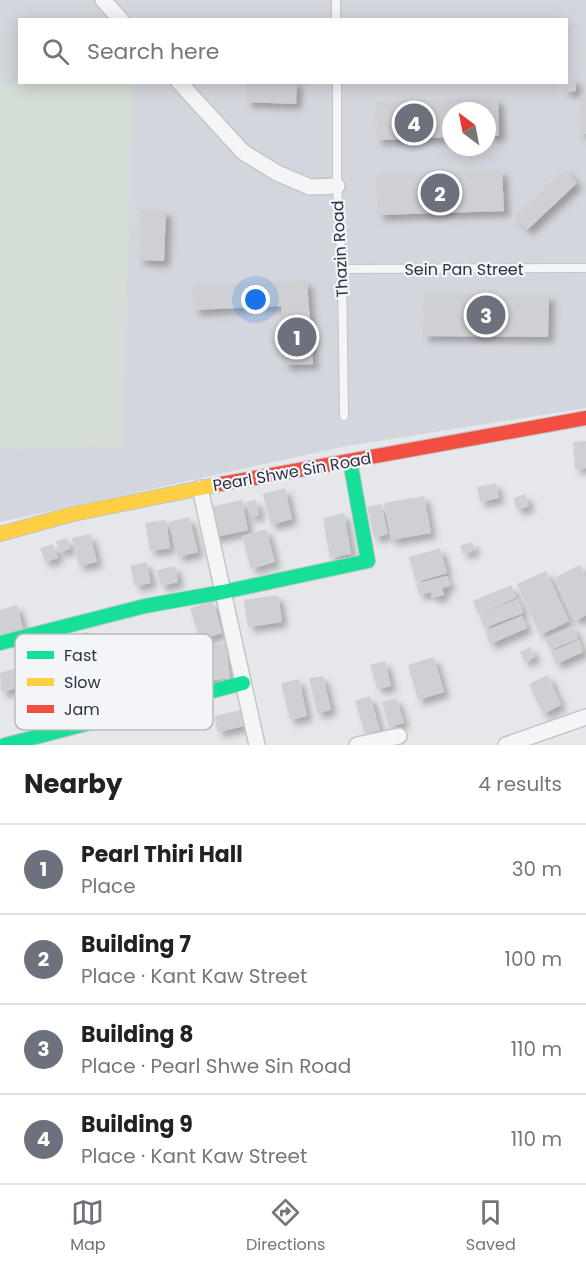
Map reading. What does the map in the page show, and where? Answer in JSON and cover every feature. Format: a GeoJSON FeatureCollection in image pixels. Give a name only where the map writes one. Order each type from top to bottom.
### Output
{"type":"FeatureCollection","features":[{"type":"Feature","properties":{"kind":"street"},"geometry":{"type":"LineString","coordinates":[[103,0],[119,18]]}},
{"type":"Feature","properties":{"kind":"street"},"geometry":{"type":"LineString","coordinates":[[181,84],[243,152],[277,173],[310,187],[337,186]]}},
{"type":"Feature","properties":{"kind":"street","name":"Pearl Shwe Sin Road"},"geometry":{"type":"LineString","coordinates":[[0,534],[73,514],[200,488],[586,418]]}},
{"type":"Feature","properties":{"kind":"street"},"geometry":{"type":"LineString","coordinates":[[35,634],[145,606],[368,561],[350,461]]}},
{"type":"Feature","properties":{"kind":"street"},"geometry":{"type":"LineString","coordinates":[[200,488],[257,745]]}},
{"type":"Feature","properties":{"kind":"street"},"geometry":{"type":"LineString","coordinates":[[0,643],[15,639]]}},
{"type":"Feature","properties":{"kind":"street"},"geometry":{"type":"LineString","coordinates":[[213,691],[243,683]]}},
{"type":"Feature","properties":{"kind":"street"},"geometry":{"type":"LineString","coordinates":[[506,745],[586,717]]}},
{"type":"Feature","properties":{"kind":"street"},"geometry":{"type":"LineString","coordinates":[[5,745],[63,730]]}},
{"type":"Feature","properties":{"kind":"street"},"geometry":{"type":"LineString","coordinates":[[357,745],[399,736]]}},
{"type":"Feature","properties":{"kind":"lane"},"geometry":{"type":"LineString","coordinates":[[336,0],[336,18]]}},
{"type":"Feature","properties":{"kind":"lane","name":"Thazin Road"},"geometry":{"type":"LineString","coordinates":[[337,84],[337,186],[342,269],[344,416]]}},
{"type":"Feature","properties":{"kind":"lane","name":"Sein Pan Street"},"geometry":{"type":"LineString","coordinates":[[342,269],[586,268]]}},
{"type":"Feature","properties":{"kind":"shaded area"},"geometry":{"type":"Polygon","coordinates":[[[0,0],[586,0],[586,408],[347,446],[0,522],[0,0]]]}},
{"type":"Feature","properties":{"kind":"shaded area"},"geometry":{"type":"Polygon","coordinates":[[[0,84],[133,84],[123,447],[0,449],[0,84]]]}},
{"type":"Feature","properties":{"kind":"building"},"geometry":{"type":"Polygon","coordinates":[[[568,79],[575,79],[576,91],[565,92],[564,84],[568,84],[568,79]]]}},
{"type":"Feature","properties":{"kind":"building"},"geometry":{"type":"Polygon","coordinates":[[[247,84],[297,84],[296,104],[246,102],[247,84]]]}},
{"type":"Feature","properties":{"kind":"building"},"geometry":{"type":"Polygon","coordinates":[[[581,94],[586,94],[586,134],[580,134],[581,94]]]}},
{"type":"Feature","properties":{"kind":"building"},"geometry":{"type":"Polygon","coordinates":[[[498,98],[499,136],[496,136],[496,102],[442,102],[442,137],[377,140],[376,102],[498,98]]]}},
{"type":"Feature","properties":{"kind":"building"},"geometry":{"type":"Polygon","coordinates":[[[565,169],[577,183],[527,230],[514,216],[565,169]]]}},
{"type":"Feature","properties":{"kind":"building"},"geometry":{"type":"Polygon","coordinates":[[[502,170],[504,211],[378,215],[377,174],[502,170]]]}},
{"type":"Feature","properties":{"kind":"building"},"geometry":{"type":"Polygon","coordinates":[[[141,210],[166,211],[164,261],[139,260],[141,210]]]}},
{"type":"Feature","properties":{"kind":"building"},"geometry":{"type":"Polygon","coordinates":[[[307,281],[313,364],[284,365],[281,306],[194,310],[193,285],[307,281]]]}},
{"type":"Feature","properties":{"kind":"building"},"geometry":{"type":"Polygon","coordinates":[[[424,294],[549,295],[548,337],[423,336],[424,294]]]}},
{"type":"Feature","properties":{"kind":"building"},"geometry":{"type":"Polygon","coordinates":[[[586,441],[586,468],[575,469],[573,442],[586,441]]]}},
{"type":"Feature","properties":{"kind":"building"},"geometry":{"type":"Polygon","coordinates":[[[496,483],[499,498],[480,502],[477,487],[496,483]]]}},
{"type":"Feature","properties":{"kind":"building"},"geometry":{"type":"Polygon","coordinates":[[[285,488],[292,519],[271,525],[263,494],[285,488]]]}},
{"type":"Feature","properties":{"kind":"building"},"geometry":{"type":"Polygon","coordinates":[[[525,494],[529,506],[517,510],[513,498],[525,494]]]}},
{"type":"Feature","properties":{"kind":"building"},"geometry":{"type":"Polygon","coordinates":[[[424,496],[431,533],[391,540],[384,503],[424,496]]]}},
{"type":"Feature","properties":{"kind":"building"},"geometry":{"type":"Polygon","coordinates":[[[242,500],[248,530],[211,538],[205,508],[242,500]]]}},
{"type":"Feature","properties":{"kind":"building"},"geometry":{"type":"Polygon","coordinates":[[[256,500],[259,515],[250,517],[247,502],[256,500]]]}},
{"type":"Feature","properties":{"kind":"building"},"geometry":{"type":"Polygon","coordinates":[[[381,504],[388,534],[374,538],[367,507],[381,504]]]}},
{"type":"Feature","properties":{"kind":"building"},"geometry":{"type":"Polygon","coordinates":[[[344,513],[351,554],[330,558],[323,518],[344,513]]]}},
{"type":"Feature","properties":{"kind":"building"},"geometry":{"type":"Polygon","coordinates":[[[189,517],[198,552],[178,557],[169,522],[189,517]]]}},
{"type":"Feature","properties":{"kind":"building"},"geometry":{"type":"Polygon","coordinates":[[[166,520],[170,548],[150,551],[145,523],[166,520]]]}},
{"type":"Feature","properties":{"kind":"building"},"geometry":{"type":"Polygon","coordinates":[[[266,529],[275,562],[251,569],[242,536],[266,529]]]}},
{"type":"Feature","properties":{"kind":"building"},"geometry":{"type":"Polygon","coordinates":[[[90,534],[97,562],[79,566],[72,538],[90,534]]]}},
{"type":"Feature","properties":{"kind":"building"},"geometry":{"type":"Polygon","coordinates":[[[67,538],[70,549],[59,552],[56,541],[67,538]]]}},
{"type":"Feature","properties":{"kind":"building"},"geometry":{"type":"Polygon","coordinates":[[[472,542],[475,550],[463,554],[460,546],[472,542]]]}},
{"type":"Feature","properties":{"kind":"building"},"geometry":{"type":"Polygon","coordinates":[[[53,544],[58,558],[45,562],[40,548],[53,544]]]}},
{"type":"Feature","properties":{"kind":"building"},"geometry":{"type":"Polygon","coordinates":[[[440,548],[447,573],[416,582],[409,557],[440,548]]]}},
{"type":"Feature","properties":{"kind":"building"},"geometry":{"type":"Polygon","coordinates":[[[146,562],[151,583],[135,586],[130,566],[146,562]]]}},
{"type":"Feature","properties":{"kind":"building"},"geometry":{"type":"Polygon","coordinates":[[[580,565],[586,578],[586,615],[575,621],[554,578],[580,565]]]}},
{"type":"Feature","properties":{"kind":"building"},"geometry":{"type":"Polygon","coordinates":[[[175,566],[178,582],[161,586],[157,570],[175,566]]]}},
{"type":"Feature","properties":{"kind":"building"},"geometry":{"type":"Polygon","coordinates":[[[546,571],[569,621],[540,635],[517,584],[546,571]]]}},
{"type":"Feature","properties":{"kind":"building"},"geometry":{"type":"Polygon","coordinates":[[[447,576],[450,586],[442,588],[444,595],[432,598],[431,592],[419,595],[416,584],[447,576]]]}},
{"type":"Feature","properties":{"kind":"building"},"geometry":{"type":"Polygon","coordinates":[[[511,585],[516,598],[478,614],[473,601],[511,585]]]}},
{"type":"Feature","properties":{"kind":"building"},"geometry":{"type":"Polygon","coordinates":[[[278,595],[282,622],[248,627],[244,600],[278,595]]]}},
{"type":"Feature","properties":{"kind":"building"},"geometry":{"type":"Polygon","coordinates":[[[518,599],[523,613],[484,628],[479,614],[518,599]]]}},
{"type":"Feature","properties":{"kind":"building"},"geometry":{"type":"Polygon","coordinates":[[[213,601],[222,633],[213,636],[213,634],[198,634],[190,608],[213,601]]]}},
{"type":"Feature","properties":{"kind":"building"},"geometry":{"type":"Polygon","coordinates":[[[17,605],[23,629],[0,635],[0,610],[17,605]]]}},
{"type":"Feature","properties":{"kind":"building"},"geometry":{"type":"Polygon","coordinates":[[[522,616],[527,628],[490,644],[485,631],[522,616]]]}},
{"type":"Feature","properties":{"kind":"building"},"geometry":{"type":"Polygon","coordinates":[[[573,626],[578,639],[550,650],[545,638],[573,626]]]}},
{"type":"Feature","properties":{"kind":"building"},"geometry":{"type":"Polygon","coordinates":[[[579,640],[583,652],[556,664],[551,652],[579,640]]]}},
{"type":"Feature","properties":{"kind":"building"},"geometry":{"type":"Polygon","coordinates":[[[226,643],[230,678],[213,680],[213,644],[226,643]]]}},
{"type":"Feature","properties":{"kind":"building"},"geometry":{"type":"Polygon","coordinates":[[[530,647],[535,657],[525,662],[520,652],[530,647]]]}},
{"type":"Feature","properties":{"kind":"building"},"geometry":{"type":"Polygon","coordinates":[[[434,657],[444,692],[418,700],[408,665],[434,657]]]}},
{"type":"Feature","properties":{"kind":"building"},"geometry":{"type":"Polygon","coordinates":[[[385,661],[391,686],[377,689],[370,665],[385,661]]]}},
{"type":"Feature","properties":{"kind":"building"},"geometry":{"type":"Polygon","coordinates":[[[15,668],[15,688],[1,693],[0,673],[15,668]]]}},
{"type":"Feature","properties":{"kind":"building"},"geometry":{"type":"Polygon","coordinates":[[[548,675],[561,705],[543,714],[529,684],[548,675]]]}},
{"type":"Feature","properties":{"kind":"building"},"geometry":{"type":"Polygon","coordinates":[[[323,676],[331,710],[317,713],[309,678],[323,676]]]}},
{"type":"Feature","properties":{"kind":"building"},"geometry":{"type":"Polygon","coordinates":[[[299,679],[307,716],[290,720],[281,683],[299,679]]]}},
{"type":"Feature","properties":{"kind":"building"},"geometry":{"type":"Polygon","coordinates":[[[370,696],[380,730],[365,734],[355,701],[370,696]]]}},
{"type":"Feature","properties":{"kind":"building"},"geometry":{"type":"Polygon","coordinates":[[[396,698],[404,723],[389,727],[382,702],[396,698]]]}},
{"type":"Feature","properties":{"kind":"building"},"geometry":{"type":"Polygon","coordinates":[[[241,710],[244,726],[218,732],[214,716],[241,710]]]}},
{"type":"Feature","properties":{"kind":"traffic: fast"},"geometry":{"type":"LineString","coordinates":[[35,634],[145,606],[368,561],[350,461]]}},
{"type":"Feature","properties":{"kind":"traffic: fast"},"geometry":{"type":"LineString","coordinates":[[0,643],[15,639]]}},
{"type":"Feature","properties":{"kind":"traffic: fast"},"geometry":{"type":"LineString","coordinates":[[213,691],[243,683]]}},
{"type":"Feature","properties":{"kind":"traffic: fast"},"geometry":{"type":"LineString","coordinates":[[5,745],[63,730]]}},
{"type":"Feature","properties":{"kind":"traffic: slow"},"geometry":{"type":"LineString","coordinates":[[0,534],[73,514],[221,484]]}},
{"type":"Feature","properties":{"kind":"traffic: jam"},"geometry":{"type":"LineString","coordinates":[[221,484],[586,418]]}},
{"type":"Feature","properties":{"kind":"place","name":"Building 9"},"geometry":{"type":"Point","coordinates":[414,123]}},
{"type":"Feature","properties":{"kind":"place","name":"Building 7"},"geometry":{"type":"Point","coordinates":[440,193]}},
{"type":"Feature","properties":{"kind":"place","name":"Building 8"},"geometry":{"type":"Point","coordinates":[486,315]}},
{"type":"Feature","properties":{"kind":"place","name":"Pearl Thiri Hall"},"geometry":{"type":"Point","coordinates":[297,337]}}]}
